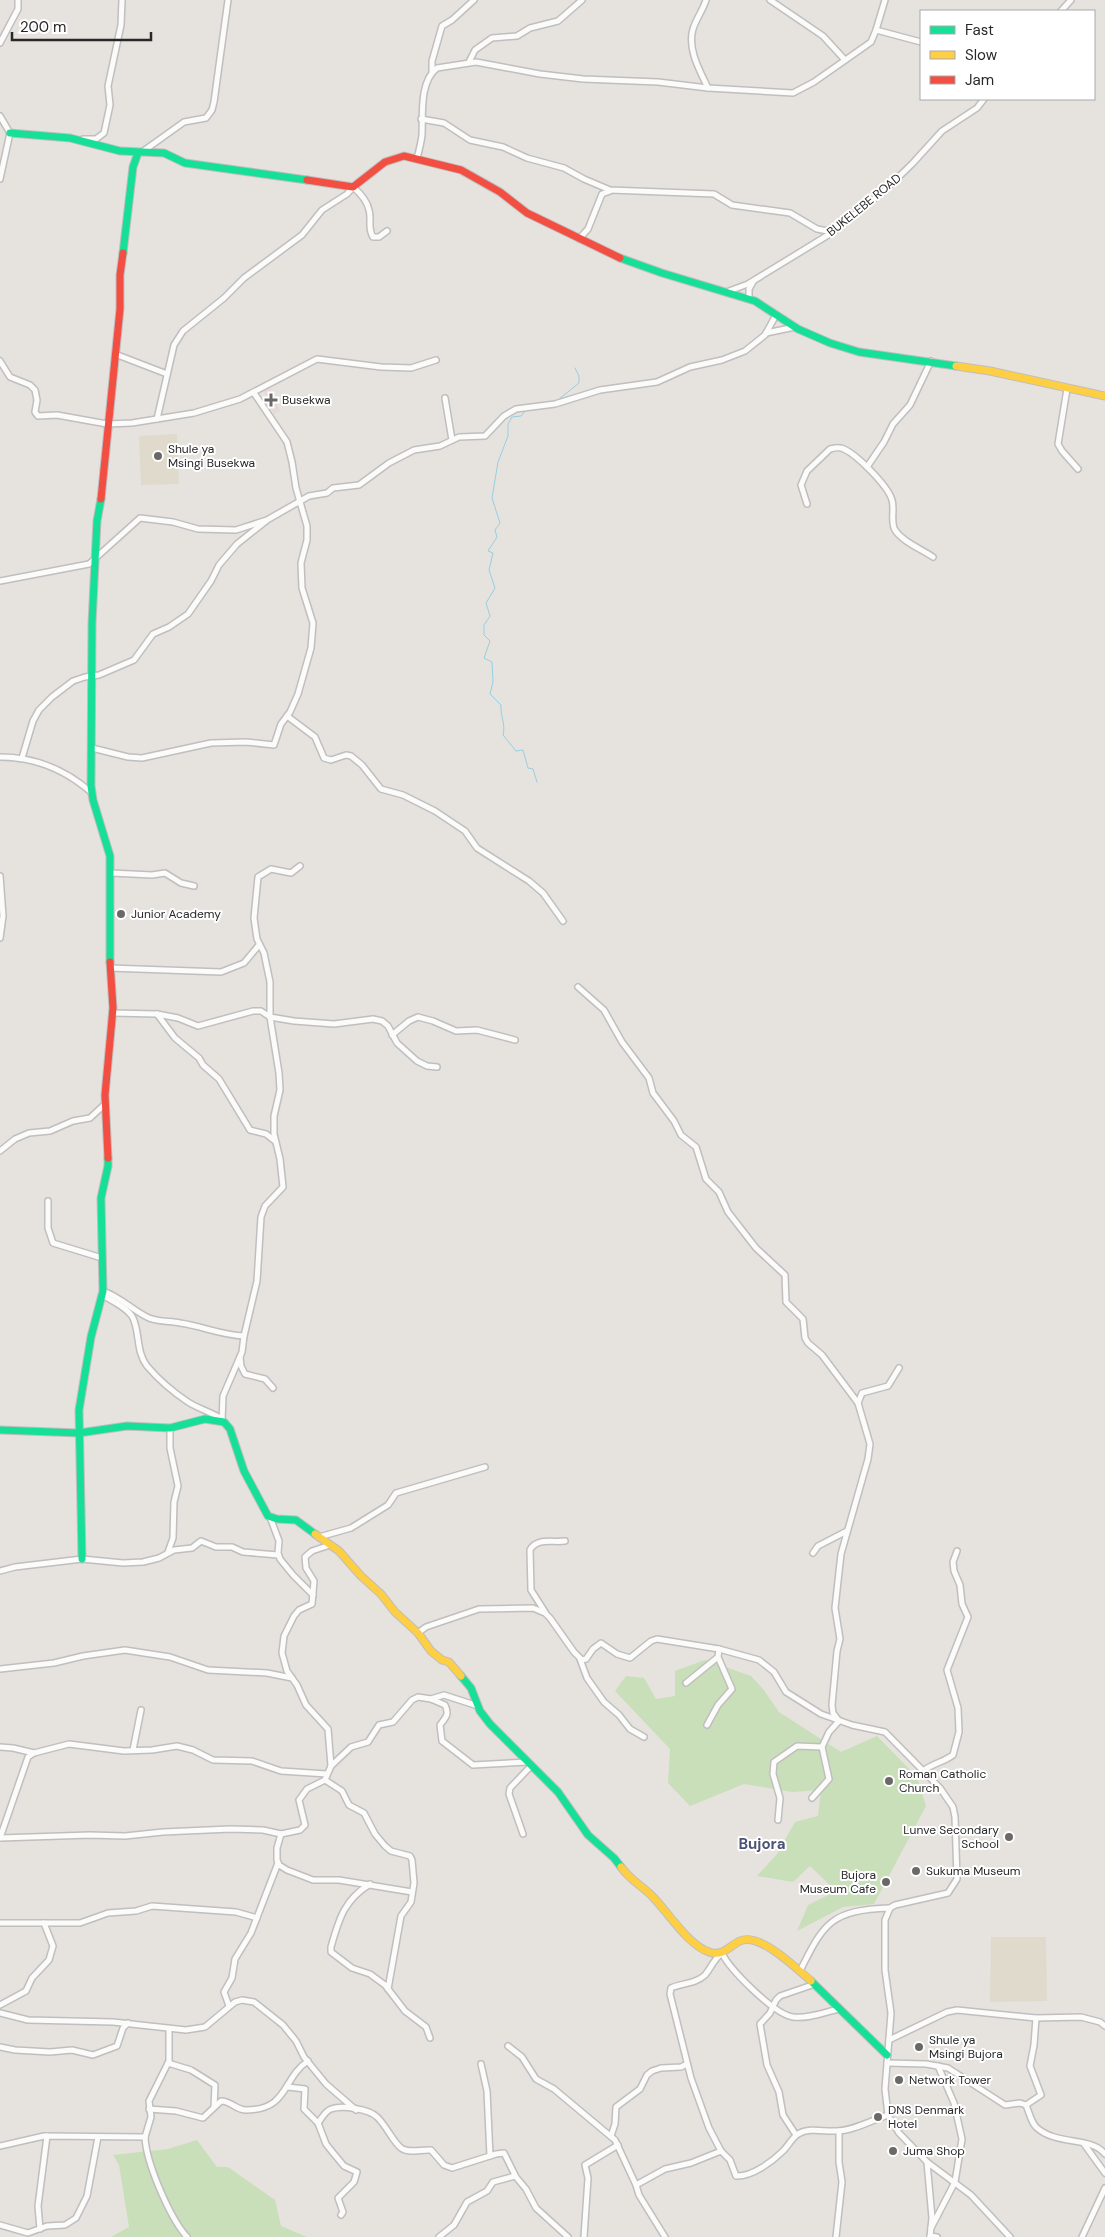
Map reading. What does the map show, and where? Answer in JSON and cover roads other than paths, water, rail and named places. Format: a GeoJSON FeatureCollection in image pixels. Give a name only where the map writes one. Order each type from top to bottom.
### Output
{"type":"FeatureCollection","features":[{"type":"Feature","properties":{"kind":"street"},"geometry":{"type":"LineString","coordinates":[[0,43],[18,9],[18,0]]}},
{"type":"Feature","properties":{"kind":"street"},"geometry":{"type":"LineString","coordinates":[[10,133],[78,140],[96,139],[104,132],[110,105],[108,86],[121,25],[121,0]]}},
{"type":"Feature","properties":{"kind":"street"},"geometry":{"type":"LineString","coordinates":[[82,1559],[79,1410],[91,1337],[103,1293],[102,1198],[108,1158],[105,1104],[112,1013],[109,910],[111,872],[109,849],[92,793],[91,676],[97,521],[116,354],[120,309],[120,275],[133,167],[140,152],[184,122],[206,118],[209,115],[214,102],[228,0]]}},
{"type":"Feature","properties":{"kind":"street"},"geometry":{"type":"LineString","coordinates":[[417,158],[422,136],[421,119],[428,80],[432,72],[432,62],[442,26],[452,20],[474,0]]}},
{"type":"Feature","properties":{"kind":"street"},"geometry":{"type":"LineString","coordinates":[[470,62],[475,50],[492,38],[517,36],[530,28],[558,21],[582,0]]}},
{"type":"Feature","properties":{"kind":"street"},"geometry":{"type":"LineString","coordinates":[[706,0],[692,36],[695,58],[708,88]]}},
{"type":"Feature","properties":{"kind":"street"},"geometry":{"type":"LineString","coordinates":[[770,0],[823,36],[845,60]]}},
{"type":"Feature","properties":{"kind":"street"},"geometry":{"type":"LineString","coordinates":[[432,72],[442,66],[470,62],[564,77],[658,82],[708,88],[794,93],[808,86],[864,49],[871,42],[885,0]]}},
{"type":"Feature","properties":{"kind":"street"},"geometry":{"type":"LineString","coordinates":[[1062,10],[1071,0]]}},
{"type":"Feature","properties":{"kind":"street"},"geometry":{"type":"LineString","coordinates":[[876,30],[920,42]]}},
{"type":"Feature","properties":{"kind":"street","name":"BUKELEBE ROAD"},"geometry":{"type":"LineString","coordinates":[[729,292],[755,280],[833,232],[885,190],[942,131],[977,108],[983,100]]}},
{"type":"Feature","properties":{"kind":"street"},"geometry":{"type":"LineString","coordinates":[[0,116],[10,133],[0,179]]}},
{"type":"Feature","properties":{"kind":"street"},"geometry":{"type":"LineString","coordinates":[[421,119],[444,123],[470,140],[502,147],[526,158],[564,168],[584,180],[610,190],[714,194],[732,205],[790,213],[817,229],[833,232]]}},
{"type":"Feature","properties":{"kind":"street"},"geometry":{"type":"LineString","coordinates":[[78,140],[104,148],[164,153],[185,163],[353,187],[360,193],[369,211],[369,228],[373,237],[379,237],[387,231]]}},
{"type":"Feature","properties":{"kind":"street"},"geometry":{"type":"LineString","coordinates":[[158,419],[174,345],[183,331],[224,298],[244,278],[302,235],[322,210],[347,194],[385,162],[404,156],[461,170],[500,192],[527,213],[615,256],[662,273],[748,298],[795,327],[830,343],[858,352],[990,371],[1105,396]]}},
{"type":"Feature","properties":{"kind":"street"},"geometry":{"type":"LineString","coordinates":[[579,238],[588,229],[602,194],[610,190]]}},
{"type":"Feature","properties":{"kind":"street"},"geometry":{"type":"LineString","coordinates":[[748,298],[749,289],[755,280]]}},
{"type":"Feature","properties":{"kind":"street"},"geometry":{"type":"LineString","coordinates":[[22,758],[33,721],[40,710],[64,687],[80,678],[99,676],[134,660],[153,634],[169,627],[188,614],[211,581],[219,565],[237,544],[267,520],[300,500],[309,496],[327,493],[333,488],[356,487],[406,453],[440,446],[465,436],[485,436],[509,412],[523,407],[555,404],[600,390],[657,382],[690,368],[722,360],[745,351],[766,333],[776,316]]}},
{"type":"Feature","properties":{"kind":"street"},"geometry":{"type":"LineString","coordinates":[[766,333],[795,327]]}},
{"type":"Feature","properties":{"kind":"street"},"geometry":{"type":"LineString","coordinates":[[116,354],[167,374]]}},
{"type":"Feature","properties":{"kind":"street"},"geometry":{"type":"LineString","coordinates":[[0,361],[10,377],[30,385],[35,390],[37,400],[34,412],[38,416],[57,415],[107,424],[158,419],[213,408],[254,393],[317,359],[381,367],[411,368],[436,360]]}},
{"type":"Feature","properties":{"kind":"street"},"geometry":{"type":"LineString","coordinates":[[867,467],[884,442],[893,424],[910,405],[931,361]]}},
{"type":"Feature","properties":{"kind":"street"},"geometry":{"type":"LineString","coordinates":[[1067,389],[1058,444],[1062,452],[1078,469]]}},
{"type":"Feature","properties":{"kind":"street"},"geometry":{"type":"LineString","coordinates":[[92,748],[142,758],[211,743],[246,742],[274,745],[281,724],[298,694],[309,658],[314,627],[302,588],[301,563],[308,533],[286,442],[254,393]]}},
{"type":"Feature","properties":{"kind":"street"},"geometry":{"type":"LineString","coordinates":[[445,398],[452,440]]}},
{"type":"Feature","properties":{"kind":"street"},"geometry":{"type":"LineString","coordinates":[[807,504],[802,490],[802,481],[807,471],[830,449],[844,449],[867,467],[885,486],[892,500],[895,530],[933,557]]}},
{"type":"Feature","properties":{"kind":"street"},"geometry":{"type":"LineString","coordinates":[[0,581],[82,567],[96,558],[140,518],[173,522],[198,529],[230,530],[267,520]]}},
{"type":"Feature","properties":{"kind":"street"},"geometry":{"type":"LineString","coordinates":[[287,716],[314,737],[324,758],[331,760],[346,755],[351,756],[362,765],[381,789],[404,795],[435,811],[465,831],[477,848],[518,872],[535,886],[563,921]]}},
{"type":"Feature","properties":{"kind":"street"},"geometry":{"type":"LineString","coordinates":[[0,757],[22,758],[57,769],[92,793]]}},
{"type":"Feature","properties":{"kind":"street"},"geometry":{"type":"LineString","coordinates":[[222,1420],[225,1387],[240,1357],[257,1281],[261,1217],[265,1206],[283,1187],[274,1116],[280,1081],[270,1017],[270,982],[264,953],[259,945],[254,918],[258,878],[261,874],[271,869],[292,873],[300,866]]}},
{"type":"Feature","properties":{"kind":"street"},"geometry":{"type":"LineString","coordinates":[[111,872],[152,875],[168,874],[181,884],[194,886]]}},
{"type":"Feature","properties":{"kind":"street"},"geometry":{"type":"LineString","coordinates":[[0,876],[3,916],[0,938]]}},
{"type":"Feature","properties":{"kind":"street"},"geometry":{"type":"LineString","coordinates":[[110,968],[221,972],[236,968],[244,963],[259,945]]}},
{"type":"Feature","properties":{"kind":"street"},"geometry":{"type":"LineString","coordinates":[[578,987],[604,1010],[622,1042],[649,1078],[653,1093],[674,1121],[681,1135],[696,1147],[706,1179],[719,1192],[728,1212],[756,1248],[785,1275],[786,1302],[803,1319],[805,1338],[822,1355],[858,1403],[870,1447],[841,1554],[835,1608],[840,1639],[837,1651],[832,1706],[833,1713],[839,1721]]}},
{"type":"Feature","properties":{"kind":"street"},"geometry":{"type":"LineString","coordinates":[[112,1013],[157,1014],[178,1018],[196,1026],[250,1011],[261,1012],[270,1017],[334,1024],[377,1020],[386,1024],[397,1043],[417,1061],[427,1066],[437,1067]]}},
{"type":"Feature","properties":{"kind":"street"},"geometry":{"type":"LineString","coordinates":[[157,1014],[175,1038],[199,1058],[203,1065],[219,1079],[250,1130],[266,1134],[276,1141]]}},
{"type":"Feature","properties":{"kind":"street"},"geometry":{"type":"LineString","coordinates":[[392,1035],[409,1021],[418,1018],[433,1021],[456,1031],[477,1030],[514,1040]]}},
{"type":"Feature","properties":{"kind":"street"},"geometry":{"type":"LineString","coordinates":[[0,1151],[15,1139],[24,1135],[36,1131],[50,1131],[74,1121],[90,1118],[105,1104]]}},
{"type":"Feature","properties":{"kind":"street"},"geometry":{"type":"LineString","coordinates":[[48,1201],[48,1228],[53,1243],[102,1258]]}},
{"type":"Feature","properties":{"kind":"street"},"geometry":{"type":"LineString","coordinates":[[103,1293],[117,1296],[139,1313],[152,1319],[178,1322],[214,1332],[244,1336]]}},
{"type":"Feature","properties":{"kind":"street"},"geometry":{"type":"LineString","coordinates":[[103,1293],[133,1318],[142,1356],[158,1378],[188,1401],[206,1409],[222,1420],[230,1429],[239,1461],[260,1503],[270,1517],[279,1541],[278,1555],[288,1569],[313,1595]]}},
{"type":"Feature","properties":{"kind":"street"},"geometry":{"type":"LineString","coordinates":[[240,1357],[241,1366],[245,1374],[265,1379],[273,1388]]}},
{"type":"Feature","properties":{"kind":"street"},"geometry":{"type":"LineString","coordinates":[[858,1403],[862,1393],[888,1386],[899,1368]]}},
{"type":"Feature","properties":{"kind":"street"},"geometry":{"type":"LineString","coordinates":[[0,1430],[79,1433],[127,1426],[170,1428],[199,1420],[222,1420]]}},
{"type":"Feature","properties":{"kind":"street"},"geometry":{"type":"LineString","coordinates":[[168,1552],[173,1538],[174,1502],[178,1486],[170,1448],[170,1428]]}},
{"type":"Feature","properties":{"kind":"street"},"geometry":{"type":"LineString","coordinates":[[319,1537],[352,1528],[388,1505],[396,1493],[486,1467]]}},
{"type":"Feature","properties":{"kind":"street"},"geometry":{"type":"LineString","coordinates":[[270,1517],[296,1520],[330,1545],[381,1594],[394,1612],[418,1634],[431,1651],[442,1660],[449,1662],[467,1683],[478,1706],[490,1724],[558,1792],[588,1835],[614,1858],[624,1873],[645,1888],[694,1943],[708,1952],[722,1953]]}},
{"type":"Feature","properties":{"kind":"street"},"geometry":{"type":"LineString","coordinates":[[813,1553],[818,1546],[847,1531]]}},
{"type":"Feature","properties":{"kind":"street"},"geometry":{"type":"LineString","coordinates":[[0,1571],[15,1566],[82,1559],[123,1563],[143,1562],[159,1558],[179,1548],[192,1548],[202,1540],[216,1547],[232,1547],[243,1552],[278,1555]]}},
{"type":"Feature","properties":{"kind":"street"},"geometry":{"type":"LineString","coordinates":[[565,1541],[534,1544],[530,1550],[531,1590],[545,1613],[580,1659],[587,1678],[604,1702],[619,1715],[630,1730],[644,1738]]}},
{"type":"Feature","properties":{"kind":"street"},"geometry":{"type":"LineString","coordinates":[[330,1545],[312,1551],[305,1557],[306,1568],[314,1581],[311,1606],[296,1613],[284,1636],[282,1653],[287,1671],[309,1710],[328,1729],[331,1766]]}},
{"type":"Feature","properties":{"kind":"street"},"geometry":{"type":"LineString","coordinates":[[923,1771],[932,1764],[953,1755],[959,1732],[958,1708],[947,1672],[968,1617],[962,1604],[960,1585],[954,1571],[953,1562],[958,1551]]}},
{"type":"Feature","properties":{"kind":"street"},"geometry":{"type":"LineString","coordinates":[[418,1634],[426,1628],[479,1608],[528,1608],[545,1613]]}},
{"type":"Feature","properties":{"kind":"street"},"geometry":{"type":"LineString","coordinates":[[580,1659],[586,1659],[601,1643],[617,1654],[630,1658],[656,1639],[719,1649],[760,1660],[774,1672],[790,1695],[821,1714],[839,1721],[885,1732],[940,1788],[954,1812],[956,1883],[948,1893],[900,1903],[890,1908],[855,1911],[832,1921],[817,1938],[800,1971]]}},
{"type":"Feature","properties":{"kind":"street"},"geometry":{"type":"LineString","coordinates":[[707,1725],[718,1705],[732,1689],[718,1657],[719,1649]]}},
{"type":"Feature","properties":{"kind":"street"},"geometry":{"type":"LineString","coordinates":[[0,1669],[54,1663],[83,1656],[124,1650],[170,1657],[208,1670],[238,1670],[292,1678]]}},
{"type":"Feature","properties":{"kind":"street"},"geometry":{"type":"LineString","coordinates":[[686,1683],[718,1657]]}},
{"type":"Feature","properties":{"kind":"street"},"geometry":{"type":"LineString","coordinates":[[431,1699],[442,1695],[478,1706]]}},
{"type":"Feature","properties":{"kind":"street"},"geometry":{"type":"LineString","coordinates":[[34,1752],[28,1757],[24,1765],[0,1838],[90,1834],[125,1836],[230,1829],[263,1830],[281,1834],[304,1828],[305,1821],[300,1810],[299,1799],[307,1789],[325,1780],[331,1766],[353,1745],[370,1740],[379,1725],[393,1722],[412,1700],[418,1697],[431,1699],[445,1705],[448,1711],[446,1718],[440,1725],[442,1741],[468,1762],[480,1766],[530,1764]]}},
{"type":"Feature","properties":{"kind":"street"},"geometry":{"type":"LineString","coordinates":[[133,1750],[141,1710]]}},
{"type":"Feature","properties":{"kind":"street"},"geometry":{"type":"LineString","coordinates":[[812,1798],[829,1779],[822,1747],[829,1732],[839,1721]]}},
{"type":"Feature","properties":{"kind":"street"},"geometry":{"type":"LineString","coordinates":[[0,1747],[34,1752],[69,1744],[133,1750],[177,1746],[194,1750],[213,1760],[244,1760],[281,1770],[327,1774]]}},
{"type":"Feature","properties":{"kind":"street"},"geometry":{"type":"LineString","coordinates":[[778,1820],[780,1798],[773,1774],[774,1762],[797,1746],[822,1747]]}},
{"type":"Feature","properties":{"kind":"street"},"geometry":{"type":"LineString","coordinates":[[523,1834],[509,1794],[510,1788],[530,1764]]}},
{"type":"Feature","properties":{"kind":"street"},"geometry":{"type":"LineString","coordinates":[[325,1780],[342,1791],[350,1805],[364,1813],[375,1834],[385,1846],[391,1851],[411,1858],[414,1880],[410,1905],[401,1916],[388,1989]]}},
{"type":"Feature","properties":{"kind":"street"},"geometry":{"type":"LineString","coordinates":[[229,2006],[225,1989],[232,1978],[238,1954],[250,1937],[278,1862],[277,1848],[281,1834]]}},
{"type":"Feature","properties":{"kind":"street"},"geometry":{"type":"LineString","coordinates":[[278,1862],[287,1870],[313,1880],[339,1880],[412,1892]]}},
{"type":"Feature","properties":{"kind":"street"},"geometry":{"type":"LineString","coordinates":[[370,1884],[348,1902],[331,1950],[336,1958],[352,1968],[370,1974],[388,1989],[404,2011],[426,2027],[430,2038]]}},
{"type":"Feature","properties":{"kind":"street"},"geometry":{"type":"LineString","coordinates":[[0,1923],[80,1923],[108,1913],[136,1911],[152,1906],[236,1912],[257,1918]]}},
{"type":"Feature","properties":{"kind":"street"},"geometry":{"type":"LineString","coordinates":[[890,1908],[885,1920],[885,1970],[891,2013],[885,2089],[888,2115],[899,2133],[927,2162],[971,2195],[1010,2237]]}},
{"type":"Feature","properties":{"kind":"street"},"geometry":{"type":"LineString","coordinates":[[0,2005],[26,1991],[32,1978],[49,1960],[53,1946],[44,1923]]}},
{"type":"Feature","properties":{"kind":"street"},"geometry":{"type":"LineString","coordinates":[[888,2115],[839,2131],[810,2130],[796,2135],[773,2160],[744,2176],[735,2174],[730,2160],[721,2150],[706,2119],[686,2064],[670,1991],[675,1986],[702,1977],[722,1953],[734,1943],[742,1940],[752,1940],[768,1946],[815,1984],[887,2059],[953,2070],[1002,2104],[1026,2105],[1042,2094],[1030,2066],[1036,2018]]}},
{"type":"Feature","properties":{"kind":"street"},"geometry":{"type":"LineString","coordinates":[[722,1953],[726,1963],[740,1979],[788,2016],[794,2017],[839,2009]]}},
{"type":"Feature","properties":{"kind":"street"},"geometry":{"type":"LineString","coordinates":[[796,2135],[783,2115],[779,2092],[767,2065],[760,2022],[769,2015],[777,1999],[784,1994],[815,1984]]}},
{"type":"Feature","properties":{"kind":"street"},"geometry":{"type":"LineString","coordinates":[[0,2014],[28,2020],[128,2023],[170,2030],[186,2030],[203,2027],[229,2006],[242,2000],[254,2002],[264,2008],[289,2030],[308,2061],[326,2084],[356,2110]]}},
{"type":"Feature","properties":{"kind":"street"},"geometry":{"type":"LineString","coordinates":[[889,2040],[951,2011],[1036,2018],[1081,2017],[1105,2024]]}},
{"type":"Feature","properties":{"kind":"street"},"geometry":{"type":"LineString","coordinates":[[0,2047],[12,2050],[50,2052],[69,2050],[97,2055],[117,2046],[123,2028],[128,2023]]}},
{"type":"Feature","properties":{"kind":"street"},"geometry":{"type":"LineString","coordinates":[[170,2030],[168,2063],[148,2101],[151,2116],[145,2138],[149,2163],[172,2216],[187,2237]]}},
{"type":"Feature","properties":{"kind":"street"},"geometry":{"type":"LineString","coordinates":[[508,2046],[522,2057],[536,2079],[554,2089],[611,2136],[618,2145],[639,2196],[665,2237]]}},
{"type":"Feature","properties":{"kind":"street"},"geometry":{"type":"LineString","coordinates":[[149,2109],[176,2110],[203,2118],[218,2102],[224,2101],[239,2109],[261,2109],[281,2097],[300,2066],[308,2061]]}},
{"type":"Feature","properties":{"kind":"street"},"geometry":{"type":"LineString","coordinates":[[168,2063],[191,2070],[215,2085],[214,2107]]}},
{"type":"Feature","properties":{"kind":"street"},"geometry":{"type":"LineString","coordinates":[[481,2064],[487,2091],[490,2156]]}},
{"type":"Feature","properties":{"kind":"street"},"geometry":{"type":"LineString","coordinates":[[611,2136],[615,2124],[616,2107],[640,2089],[649,2073],[659,2068],[681,2067],[686,2064]]}},
{"type":"Feature","properties":{"kind":"street"},"geometry":{"type":"LineString","coordinates":[[931,2228],[955,2182],[962,2134],[954,2103],[938,2066]]}},
{"type":"Feature","properties":{"kind":"street"},"geometry":{"type":"LineString","coordinates":[[288,2086],[304,2089],[304,2110],[318,2123],[328,2148],[343,2164],[355,2170],[358,2174],[347,2191],[338,2198],[343,2212],[341,2215]]}},
{"type":"Feature","properties":{"kind":"street"},"geometry":{"type":"LineString","coordinates":[[1026,2105],[1038,2128],[1054,2138],[1098,2147],[1105,2154]]}},
{"type":"Feature","properties":{"kind":"street"},"geometry":{"type":"LineString","coordinates":[[318,2123],[331,2109],[356,2110],[375,2115],[388,2128],[400,2148],[408,2151],[434,2151],[448,2168],[458,2167],[501,2152],[505,2154],[515,2176],[526,2189],[536,2208],[568,2237]]}},
{"type":"Feature","properties":{"kind":"street"},"geometry":{"type":"LineString","coordinates":[[836,2237],[842,2182],[838,2162],[839,2131]]}},
{"type":"Feature","properties":{"kind":"street"},"geometry":{"type":"LineString","coordinates":[[0,2146],[47,2136],[145,2138]]}},
{"type":"Feature","properties":{"kind":"street"},"geometry":{"type":"LineString","coordinates":[[40,2229],[38,2206],[47,2136]]}},
{"type":"Feature","properties":{"kind":"street"},"geometry":{"type":"LineString","coordinates":[[0,2225],[27,2233],[47,2226],[65,2225],[72,2221],[80,2213],[87,2196],[98,2138]]}},
{"type":"Feature","properties":{"kind":"street"},"geometry":{"type":"LineString","coordinates":[[1084,2144],[1105,2172]]}},
{"type":"Feature","properties":{"kind":"street"},"geometry":{"type":"LineString","coordinates":[[584,2237],[588,2178],[586,2164],[618,2145]]}},
{"type":"Feature","properties":{"kind":"street"},"geometry":{"type":"LineString","coordinates":[[636,2185],[665,2169],[691,2163],[721,2150]]}},
{"type":"Feature","properties":{"kind":"street"},"geometry":{"type":"LineString","coordinates":[[927,2162],[932,2218],[930,2237],[937,2237]]}},
{"type":"Feature","properties":{"kind":"street"},"geometry":{"type":"LineString","coordinates":[[439,2237],[454,2225],[467,2202],[487,2191],[493,2182],[515,2176]]}},
{"type":"Feature","properties":{"kind":"street"},"geometry":{"type":"LineString","coordinates":[[1082,2237],[1105,2188]]}},
{"type":"Feature","properties":{"kind":"waterway"},"geometry":{"type":"LineString","coordinates":[[558,400],[579,383],[579,376],[575,368]]}},
{"type":"Feature","properties":{"kind":"waterway"},"geometry":{"type":"LineString","coordinates":[[526,410],[521,416],[512,417],[508,424],[508,436],[498,462],[492,498],[500,523],[495,530],[497,537],[488,551],[493,553],[489,570],[495,588],[486,603],[490,616],[484,625],[484,635],[490,641],[484,658],[492,662],[493,682],[490,694],[501,705],[504,727],[503,735],[516,751],[523,750],[528,768],[533,769],[537,782]]}},
{"type":"Feature","properties":{"kind":"place","name":"Busekwa"},"geometry":{"type":"Point","coordinates":[271,400]}},
{"type":"Feature","properties":{"kind":"place","name":"Shule ya Msingi Busekwa"},"geometry":{"type":"Point","coordinates":[158,456]}},
{"type":"Feature","properties":{"kind":"place","name":"Junior Academy"},"geometry":{"type":"Point","coordinates":[121,914]}},
{"type":"Feature","properties":{"kind":"place","name":"Roman Catholic Church"},"geometry":{"type":"Point","coordinates":[889,1781]}},
{"type":"Feature","properties":{"kind":"place","name":"Lunve Secondary School"},"geometry":{"type":"Point","coordinates":[1009,1837]}},
{"type":"Feature","properties":{"kind":"place","name":"Sukuma Museum"},"geometry":{"type":"Point","coordinates":[916,1871]}},
{"type":"Feature","properties":{"kind":"place","name":"Bujora Museum Cafe"},"geometry":{"type":"Point","coordinates":[886,1882]}},
{"type":"Feature","properties":{"kind":"place","name":"Shule ya Msingi Bujora"},"geometry":{"type":"Point","coordinates":[919,2047]}},
{"type":"Feature","properties":{"kind":"place","name":"Network Tower"},"geometry":{"type":"Point","coordinates":[899,2080]}},
{"type":"Feature","properties":{"kind":"place","name":"DNS Denmark Hotel"},"geometry":{"type":"Point","coordinates":[878,2117]}},
{"type":"Feature","properties":{"kind":"place","name":"Juma Shop"},"geometry":{"type":"Point","coordinates":[893,2151]}},
{"type":"Feature","properties":{"kind":"district","name":"Bujora"},"geometry":{"type":"Point","coordinates":[762,1844]}}]}
